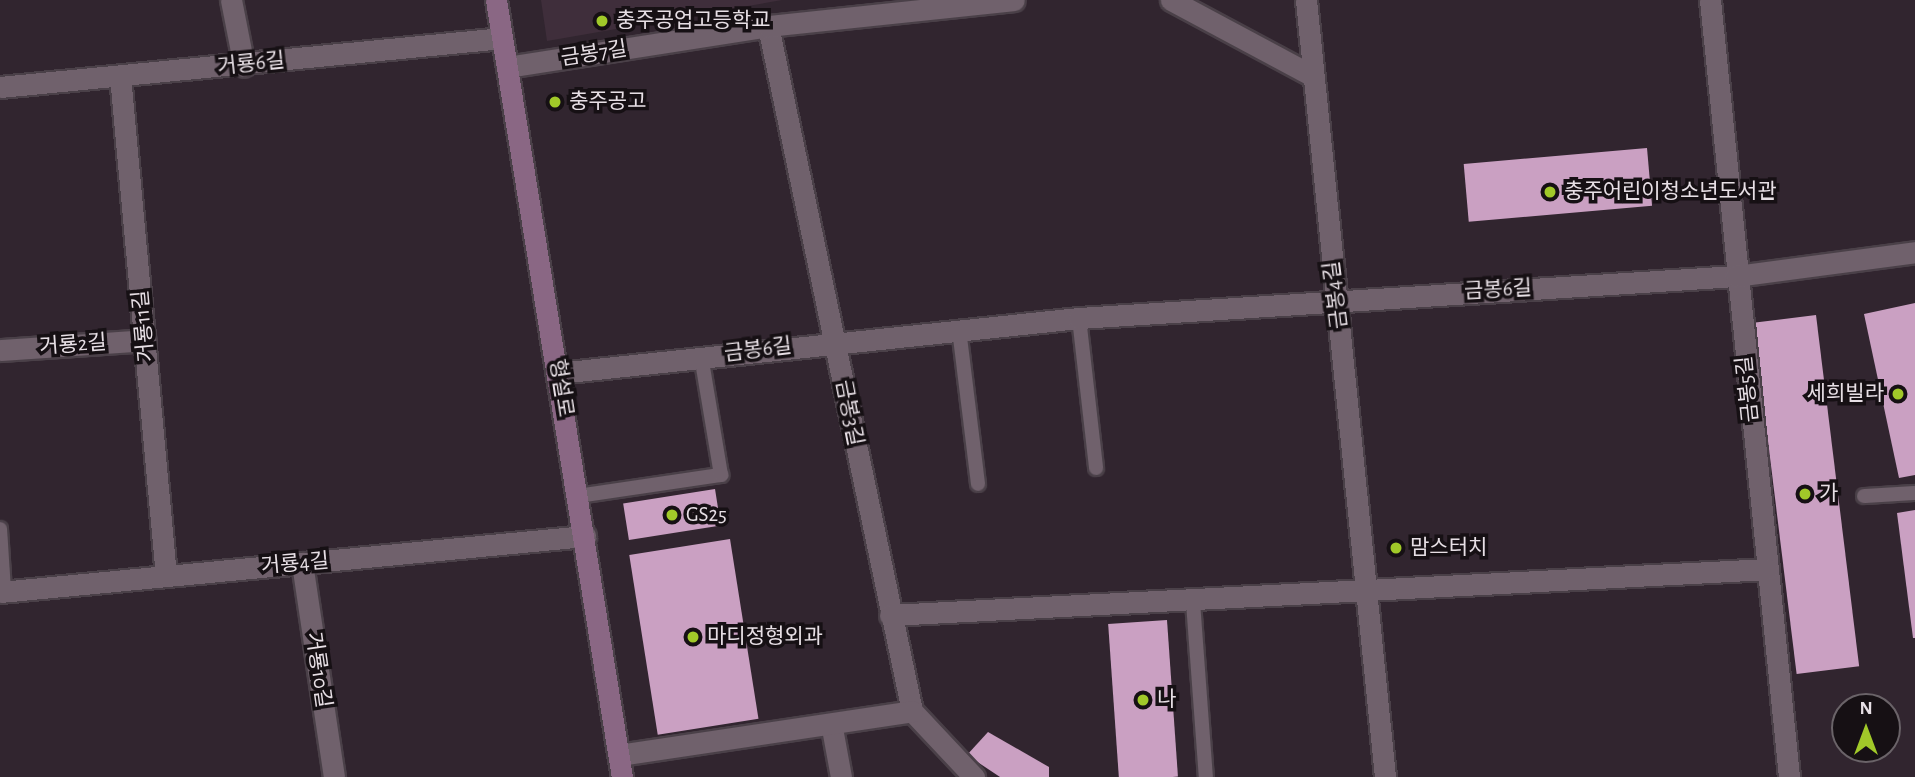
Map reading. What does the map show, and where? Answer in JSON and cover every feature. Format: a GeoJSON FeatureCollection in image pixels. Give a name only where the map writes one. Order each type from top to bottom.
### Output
{"type":"FeatureCollection","features":[{"type":"Feature","properties":{"kind":"street"},"geometry":{"type":"LineString","coordinates":[[231,0],[244,66]]}},
{"type":"Feature","properties":{"kind":"street","name":"형설로"},"geometry":{"type":"LineString","coordinates":[[496,0],[586,536],[622,777]]}},
{"type":"Feature","properties":{"kind":"street","name":"금봉7길"},"geometry":{"type":"LineString","coordinates":[[507,66],[768,26],[1014,0]]}},
{"type":"Feature","properties":{"kind":"street"},"geometry":{"type":"LineString","coordinates":[[1171,0],[1311,75]]}},
{"type":"Feature","properties":{"kind":"street","name":"금봉4길"},"geometry":{"type":"LineString","coordinates":[[1306,0],[1311,75],[1370,589],[1385,777]]}},
{"type":"Feature","properties":{"kind":"street","name":"금봉5길"},"geometry":{"type":"LineString","coordinates":[[1710,0],[1789,777]]}},
{"type":"Feature","properties":{"kind":"street","name":"금봉3길"},"geometry":{"type":"LineString","coordinates":[[768,26],[912,712]]}},
{"type":"Feature","properties":{"kind":"street","name":"거룡6길"},"geometry":{"type":"LineString","coordinates":[[0,87],[244,66],[502,38]]}},
{"type":"Feature","properties":{"kind":"street","name":"거룡11길"},"geometry":{"type":"LineString","coordinates":[[120,76],[166,576]]}},
{"type":"Feature","properties":{"kind":"street","name":"금봉6길"},"geometry":{"type":"LineString","coordinates":[[558,373],[835,341],[1079,318],[1736,276],[1915,252]]}},
{"type":"Feature","properties":{"kind":"street","name":"거룡2길"},"geometry":{"type":"LineString","coordinates":[[0,350],[145,340]]}},
{"type":"Feature","properties":{"kind":"street","name":"거룡4길"},"geometry":{"type":"LineString","coordinates":[[2,591],[586,536]]}},
{"type":"Feature","properties":{"kind":"street","name":"거룡10길"},"geometry":{"type":"LineString","coordinates":[[302,563],[334,777]]}},
{"type":"Feature","properties":{"kind":"street"},"geometry":{"type":"LineString","coordinates":[[890,615],[1768,569]]}},
{"type":"Feature","properties":{"kind":"street"},"geometry":{"type":"LineString","coordinates":[[619,755],[832,728],[912,712],[974,777]]}},
{"type":"Feature","properties":{"kind":"street"},"geometry":{"type":"LineString","coordinates":[[832,728],[841,777]]}},
{"type":"Feature","properties":{"kind":"lane"},"geometry":{"type":"LineString","coordinates":[[1079,318],[1096,468]]}},
{"type":"Feature","properties":{"kind":"lane"},"geometry":{"type":"LineString","coordinates":[[959,329],[978,484]]}},
{"type":"Feature","properties":{"kind":"lane"},"geometry":{"type":"LineString","coordinates":[[578,496],[722,475],[701,356]]}},
{"type":"Feature","properties":{"kind":"lane"},"geometry":{"type":"LineString","coordinates":[[1864,496],[1915,493]]}},
{"type":"Feature","properties":{"kind":"lane","name":"거룡4길"},"geometry":{"type":"LineString","coordinates":[[0,529],[2,591]]}},
{"type":"Feature","properties":{"kind":"lane"},"geometry":{"type":"LineString","coordinates":[[1193,601],[1206,777]]}},
{"type":"Feature","properties":{"kind":"shaded area","name":"충주공업고등학교"},"geometry":{"type":"Polygon","coordinates":[[[541,0],[782,0],[547,41],[541,0]]]}},
{"type":"Feature","properties":{"kind":"building"},"geometry":{"type":"Polygon","coordinates":[[[1647,148],[1652,206],[1469,222],[1464,164],[1647,148]]]}},
{"type":"Feature","properties":{"kind":"building","name":"세희빌라"},"geometry":{"type":"Polygon","coordinates":[[[1915,303],[1915,475],[1899,478],[1864,314],[1915,303]]]}},
{"type":"Feature","properties":{"kind":"building","name":"가"},"geometry":{"type":"Polygon","coordinates":[[[1816,315],[1859,666],[1797,674],[1753,323],[1816,315]]]}},
{"type":"Feature","properties":{"kind":"building","name":"GS25"},"geometry":{"type":"Polygon","coordinates":[[[715,489],[721,526],[629,540],[623,504],[715,489]]]}},
{"type":"Feature","properties":{"kind":"building"},"geometry":{"type":"Polygon","coordinates":[[[1915,510],[1915,638],[1913,638],[1897,513],[1915,510]]]}},
{"type":"Feature","properties":{"kind":"building","name":"마디정형외과"},"geometry":{"type":"Polygon","coordinates":[[[730,539],[758,719],[658,735],[629,555],[730,539]]]}},
{"type":"Feature","properties":{"kind":"building","name":"나"},"geometry":{"type":"Polygon","coordinates":[[[1167,620],[1178,777],[1119,777],[1108,624],[1167,620]]]}},
{"type":"Feature","properties":{"kind":"building"},"geometry":{"type":"Polygon","coordinates":[[[988,732],[1049,767],[1049,777],[1000,777],[967,755],[988,732]]]}},
{"type":"Feature","properties":{"kind":"place","name":"충주공업고등학교"},"geometry":{"type":"Point","coordinates":[602,21]}},
{"type":"Feature","properties":{"kind":"place","name":"충주공고"},"geometry":{"type":"Point","coordinates":[555,102]}},
{"type":"Feature","properties":{"kind":"place","name":"충주어린이청소년도서관"},"geometry":{"type":"Point","coordinates":[1550,192]}},
{"type":"Feature","properties":{"kind":"place","name":"세희빌라"},"geometry":{"type":"Point","coordinates":[1898,394]}},
{"type":"Feature","properties":{"kind":"place","name":"가"},"geometry":{"type":"Point","coordinates":[1805,494]}},
{"type":"Feature","properties":{"kind":"place","name":"GS25"},"geometry":{"type":"Point","coordinates":[672,515]}},
{"type":"Feature","properties":{"kind":"place","name":"맘스터치"},"geometry":{"type":"Point","coordinates":[1396,548]}},
{"type":"Feature","properties":{"kind":"place","name":"마디정형외과"},"geometry":{"type":"Point","coordinates":[693,637]}},
{"type":"Feature","properties":{"kind":"place","name":"나"},"geometry":{"type":"Point","coordinates":[1143,700]}}]}
